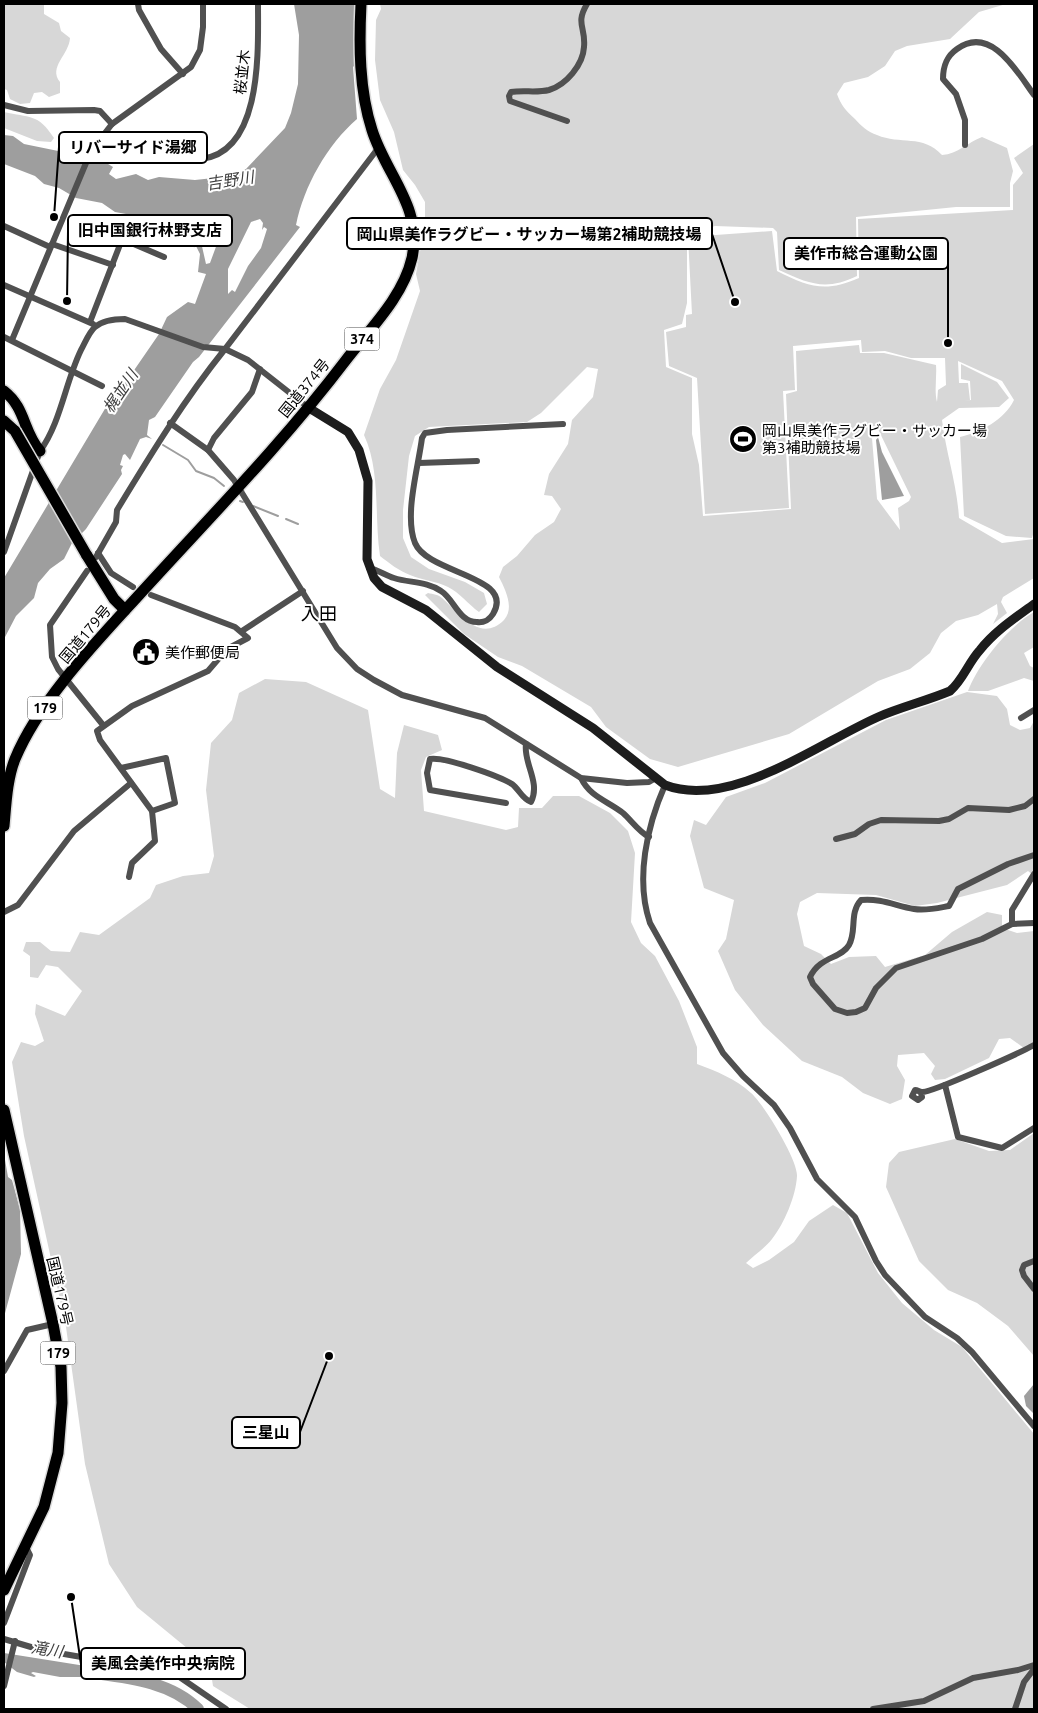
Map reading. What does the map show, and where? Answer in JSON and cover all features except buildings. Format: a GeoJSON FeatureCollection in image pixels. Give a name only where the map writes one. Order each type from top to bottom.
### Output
{"type":"FeatureCollection","features":[{"type":"Feature","properties":{"kind":"highway","name":"国道374号"},"geometry":{"type":"LineString","coordinates":[[125,610],[309,408],[394,297],[410,265],[414,243],[411,212],[379,148],[368,118],[362,79],[362,4]]}},
{"type":"Feature","properties":{"kind":"highway"},"geometry":{"type":"LineString","coordinates":[[4,391],[21,409],[34,445],[40,452]]}},
{"type":"Feature","properties":{"kind":"highway","name":"国道179号"},"geometry":{"type":"LineString","coordinates":[[4,421],[15,432],[94,555],[114,600],[125,610],[67,679],[30,729],[14,761],[4,826]]}},
{"type":"Feature","properties":{"kind":"highway","name":"国道179号"},"geometry":{"type":"LineString","coordinates":[[4,1110],[53,1324],[61,1376],[62,1404],[58,1453],[44,1506],[4,1590]]}},
{"type":"Feature","properties":{"kind":"street"},"geometry":{"type":"LineString","coordinates":[[138,4],[139,10],[162,49],[183,74]]}},
{"type":"Feature","properties":{"kind":"street"},"geometry":{"type":"LineString","coordinates":[[12,340],[92,149],[112,124],[191,68],[200,50],[203,4]]}},
{"type":"Feature","properties":{"kind":"street","name":"桜並木"},"geometry":{"type":"LineString","coordinates":[[92,149],[200,160],[222,153],[240,130],[251,107],[256,85],[258,4]]}},
{"type":"Feature","properties":{"kind":"street"},"geometry":{"type":"LineString","coordinates":[[568,121],[510,101],[509,96],[511,92],[560,86],[570,76],[579,62],[584,48],[579,23],[580,15],[587,4]]}},
{"type":"Feature","properties":{"kind":"street"},"geometry":{"type":"LineString","coordinates":[[965,145],[965,120],[956,94],[943,79],[945,62],[949,54],[962,45],[976,42],[994,48],[1003,54],[1034,96]]}},
{"type":"Feature","properties":{"kind":"street"},"geometry":{"type":"LineString","coordinates":[[4,105],[28,111],[100,111],[112,124]]}},
{"type":"Feature","properties":{"kind":"street"},"geometry":{"type":"LineString","coordinates":[[133,587],[111,573],[94,555],[116,522],[117,510],[170,423],[194,388],[379,148]]}},
{"type":"Feature","properties":{"kind":"street"},"geometry":{"type":"LineString","coordinates":[[90,322],[128,224],[166,234]]}},
{"type":"Feature","properties":{"kind":"street"},"geometry":{"type":"LineString","coordinates":[[4,226],[51,246],[113,265]]}},
{"type":"Feature","properties":{"kind":"street"},"geometry":{"type":"LineString","coordinates":[[122,239],[164,257]]}},
{"type":"Feature","properties":{"kind":"street"},"geometry":{"type":"LineString","coordinates":[[4,285],[90,322],[95,327]]}},
{"type":"Feature","properties":{"kind":"street"},"geometry":{"type":"LineString","coordinates":[[4,552],[40,452],[49,439],[72,370],[95,327],[114,319],[125,319],[216,350],[225,349],[248,360],[309,408],[348,432],[360,450],[368,481],[366,527],[369,568],[382,587],[426,610],[497,667],[593,728],[665,785],[676,789],[721,789],[754,779],[877,718],[950,691],[958,684],[978,651],[990,638],[1034,604]]}},
{"type":"Feature","properties":{"kind":"street"},"geometry":{"type":"LineString","coordinates":[[4,337],[102,386]]}},
{"type":"Feature","properties":{"kind":"street"},"geometry":{"type":"LineString","coordinates":[[208,450],[218,432],[252,392],[260,369]]}},
{"type":"Feature","properties":{"kind":"street"},"geometry":{"type":"LineString","coordinates":[[170,423],[208,450],[220,462],[337,648],[356,669],[402,695],[484,718],[581,778],[627,783],[649,782],[656,778]]}},
{"type":"Feature","properties":{"kind":"street"},"geometry":{"type":"LineString","coordinates":[[369,568],[394,578],[432,585],[443,592],[462,616],[471,621],[485,621],[492,616],[496,607],[496,597],[492,588],[482,581],[431,561],[416,545],[410,524],[422,438],[425,433],[447,430],[563,424]]}},
{"type":"Feature","properties":{"kind":"street"},"geometry":{"type":"LineString","coordinates":[[419,462],[477,461]]}},
{"type":"Feature","properties":{"kind":"street"},"geometry":{"type":"LineString","coordinates":[[87,571],[50,625],[52,657],[103,725]]}},
{"type":"Feature","properties":{"kind":"street"},"geometry":{"type":"LineString","coordinates":[[242,631],[302,592]]}},
{"type":"Feature","properties":{"kind":"street"},"geometry":{"type":"LineString","coordinates":[[129,876],[132,863],[155,841],[152,811],[97,736],[97,731],[132,706],[208,671],[227,650],[248,638],[242,631],[151,595]]}},
{"type":"Feature","properties":{"kind":"street"},"geometry":{"type":"LineString","coordinates":[[1021,718],[1034,710]]}},
{"type":"Feature","properties":{"kind":"street"},"geometry":{"type":"LineString","coordinates":[[506,803],[430,790],[427,773],[430,760],[442,760],[487,773],[514,785],[531,802],[533,780],[525,752],[526,744]]}},
{"type":"Feature","properties":{"kind":"street"},"geometry":{"type":"LineString","coordinates":[[121,768],[166,758],[175,803],[152,811]]}},
{"type":"Feature","properties":{"kind":"street"},"geometry":{"type":"LineString","coordinates":[[581,778],[584,784],[601,800],[620,811],[648,837]]}},
{"type":"Feature","properties":{"kind":"street"},"geometry":{"type":"LineString","coordinates":[[4,912],[18,905],[74,831],[131,783]]}},
{"type":"Feature","properties":{"kind":"street"},"geometry":{"type":"LineString","coordinates":[[665,785],[648,837],[643,876],[643,898],[650,923],[724,1053],[743,1076],[774,1105],[790,1128],[817,1179],[855,1217],[876,1261],[885,1275],[925,1317],[957,1338],[972,1352],[1034,1426]]}},
{"type":"Feature","properties":{"kind":"street"},"geometry":{"type":"LineString","coordinates":[[836,839],[855,834],[870,824],[881,820],[939,821],[949,819],[968,808],[1009,810],[1025,806],[1034,800]]}},
{"type":"Feature","properties":{"kind":"street"},"geometry":{"type":"LineString","coordinates":[[1034,855],[1000,868],[958,889],[949,906],[932,910],[914,909],[872,899],[861,900],[856,905],[852,938],[848,947],[820,963],[814,968],[810,977],[813,984],[835,1009],[847,1013],[856,1012],[865,1008],[876,988],[896,968],[982,939],[1012,924],[1034,922]]}},
{"type":"Feature","properties":{"kind":"street"},"geometry":{"type":"LineString","coordinates":[[1012,924],[1012,910],[1034,874]]}},
{"type":"Feature","properties":{"kind":"street"},"geometry":{"type":"LineString","coordinates":[[921,1093],[1019,1054],[1034,1045]]}},
{"type":"Feature","properties":{"kind":"street"},"geometry":{"type":"LineString","coordinates":[[945,1085],[958,1136],[1002,1148],[1034,1128]]}},
{"type":"Feature","properties":{"kind":"street"},"geometry":{"type":"LineString","coordinates":[[1034,1261],[1024,1265],[1022,1270],[1024,1276],[1034,1289]]}},
{"type":"Feature","properties":{"kind":"street"},"geometry":{"type":"LineString","coordinates":[[4,1371],[28,1330],[53,1324]]}},
{"type":"Feature","properties":{"kind":"street"},"geometry":{"type":"LineString","coordinates":[[4,1623],[30,1555],[26,1547]]}},
{"type":"Feature","properties":{"kind":"street"},"geometry":{"type":"LineString","coordinates":[[4,1639],[14,1644],[41,1650],[168,1672],[186,1681],[226,1709]]}},
{"type":"Feature","properties":{"kind":"street"},"geometry":{"type":"LineString","coordinates":[[4,1686],[14,1644]]}},
{"type":"Feature","properties":{"kind":"street"},"geometry":{"type":"LineString","coordinates":[[873,1709],[924,1701],[973,1678],[1018,1670],[1034,1665]]}},
{"type":"Feature","properties":{"kind":"street"},"geometry":{"type":"LineString","coordinates":[[1015,1709],[1024,1682],[1034,1669]]}},
{"type":"Feature","properties":{"kind":"shaded area"},"geometry":{"type":"Polygon","coordinates":[[[4,4],[44,4],[44,14],[59,23],[61,31],[70,38],[56,71],[60,82],[60,93],[49,97],[42,92],[34,93],[30,103],[20,104],[10,99],[7,90],[4,89],[4,4]]]}},
{"type":"Feature","properties":{"kind":"shaded area"},"geometry":{"type":"Polygon","coordinates":[[[380,4],[1006,4],[979,12],[950,39],[907,46],[895,51],[885,66],[868,77],[844,83],[837,94],[844,108],[862,126],[886,138],[927,144],[942,155],[958,150],[982,137],[1007,148],[1013,171],[1010,183],[1010,207],[956,207],[856,217],[857,276],[846,281],[827,284],[809,282],[779,270],[777,232],[773,228],[715,226],[687,235],[687,303],[682,324],[664,330],[666,367],[692,378],[692,434],[699,465],[703,516],[791,509],[786,394],[797,391],[796,351],[859,345],[860,353],[884,353],[936,365],[937,402],[938,390],[946,385],[945,358],[911,358],[885,351],[862,352],[861,340],[793,346],[795,390],[783,391],[789,508],[705,514],[697,378],[669,366],[666,332],[686,327],[686,315],[692,314],[688,237],[772,231],[777,271],[799,281],[817,286],[827,287],[847,283],[859,278],[858,219],[1013,210],[1013,185],[1023,173],[1014,158],[1034,144],[1034,531],[1032,538],[1006,536],[964,516],[960,437],[976,432],[991,424],[1010,407],[1014,400],[1002,381],[958,361],[959,383],[968,383],[970,400],[963,401],[971,400],[970,381],[961,379],[961,364],[997,382],[1009,398],[999,407],[959,408],[942,420],[959,518],[1002,543],[1034,539],[1034,578],[1003,597],[1001,602],[1007,613],[993,624],[998,614],[997,604],[978,615],[956,621],[941,633],[930,653],[910,669],[878,681],[789,734],[678,767],[650,759],[606,727],[591,707],[522,666],[498,657],[464,634],[425,595],[428,593],[441,597],[462,617],[478,627],[486,629],[495,627],[504,620],[509,610],[509,604],[499,577],[503,567],[517,556],[535,535],[554,522],[561,509],[552,496],[544,495],[549,474],[568,444],[572,420],[593,397],[598,369],[587,367],[541,413],[527,422],[429,427],[415,436],[409,456],[403,510],[403,538],[411,557],[429,569],[465,582],[484,593],[487,604],[479,612],[448,587],[406,573],[394,567],[380,556],[375,479],[373,464],[364,435],[380,389],[396,360],[420,291],[416,274],[425,224],[425,202],[403,170],[394,132],[380,100],[375,60],[376,20],[381,9],[380,4]],[[871,426],[877,499],[900,530],[898,508],[909,501],[911,497],[877,427],[871,426]]]}},
{"type":"Feature","properties":{"kind":"shaded area"},"geometry":{"type":"Polygon","coordinates":[[[4,112],[38,120],[54,138],[51,142],[37,141],[4,128],[4,112]]]}},
{"type":"Feature","properties":{"kind":"shaded area"},"geometry":{"type":"Polygon","coordinates":[[[1034,612],[1034,647],[1024,653],[1030,666],[1034,668],[1034,681],[1024,678],[988,691],[968,691],[979,669],[995,647],[1015,626],[1034,612]]]}},
{"type":"Feature","properties":{"kind":"shaded area"},"geometry":{"type":"Polygon","coordinates":[[[265,679],[306,682],[368,710],[380,789],[395,798],[397,753],[404,725],[438,735],[442,750],[426,757],[421,770],[424,811],[506,830],[518,827],[519,808],[542,808],[553,796],[579,796],[610,813],[628,831],[635,853],[631,922],[641,943],[655,956],[679,1001],[697,1047],[697,1064],[732,1080],[751,1093],[779,1132],[796,1168],[797,1176],[794,1192],[781,1226],[769,1242],[746,1263],[753,1268],[769,1260],[794,1242],[809,1221],[833,1205],[847,1213],[878,1273],[902,1303],[934,1330],[962,1347],[1034,1434],[1034,1709],[250,1709],[213,1686],[210,1667],[137,1607],[109,1564],[85,1464],[66,1327],[24,1136],[12,1062],[21,1042],[35,1046],[44,1041],[35,1014],[36,1004],[65,1016],[82,991],[58,967],[46,965],[38,978],[30,977],[30,956],[23,951],[26,942],[40,942],[51,951],[70,952],[80,932],[99,935],[150,898],[156,885],[183,876],[209,873],[214,856],[206,790],[211,743],[232,720],[239,693],[265,679]]]}},
{"type":"Feature","properties":{"kind":"shaded area"},"geometry":{"type":"Polygon","coordinates":[[[967,692],[997,696],[1007,709],[1010,725],[1020,730],[1030,728],[1034,721],[1034,876],[1028,871],[1007,885],[937,903],[915,906],[876,895],[817,893],[800,902],[797,914],[804,946],[821,954],[831,964],[849,957],[876,956],[885,967],[925,955],[952,932],[987,912],[1002,915],[1002,928],[1017,933],[1034,931],[1034,1042],[1024,1048],[1010,1038],[999,1039],[989,1058],[945,1079],[935,1080],[931,1074],[935,1066],[924,1053],[898,1055],[897,1066],[905,1080],[902,1099],[890,1104],[863,1093],[842,1077],[802,1061],[763,1025],[735,990],[718,951],[726,939],[734,900],[704,888],[690,836],[694,820],[706,825],[726,797],[765,783],[886,720],[967,692]]]}},
{"type":"Feature","properties":{"kind":"shaded area"},"geometry":{"type":"Polygon","coordinates":[[[1034,1133],[1034,1356],[1008,1326],[977,1303],[948,1290],[919,1261],[886,1187],[889,1163],[899,1152],[955,1139],[989,1151],[1010,1150],[1034,1133]]]}},
{"type":"Feature","properties":{"kind":"water"},"geometry":{"type":"Polygon","coordinates":[[[294,4],[354,4],[353,67],[357,119],[336,141],[318,167],[300,210],[296,225],[300,227],[199,357],[193,362],[155,417],[149,420],[147,435],[152,439],[146,437],[140,439],[130,460],[125,454],[123,455],[120,465],[123,466],[122,474],[86,529],[72,543],[64,559],[50,569],[38,583],[34,598],[16,616],[4,639],[4,578],[112,397],[128,379],[159,334],[167,317],[188,302],[195,304],[206,274],[198,272],[200,254],[195,244],[194,248],[193,238],[188,234],[161,223],[115,212],[102,203],[76,198],[59,188],[44,184],[35,176],[4,164],[4,135],[13,136],[24,144],[68,153],[72,150],[100,159],[113,167],[109,174],[116,179],[136,174],[148,180],[159,177],[195,180],[232,176],[246,169],[285,128],[291,113],[298,84],[299,35],[294,4]],[[260,219],[251,222],[228,269],[228,294],[232,290],[235,292],[248,266],[261,248],[267,229],[264,227],[262,230],[263,223],[260,219]],[[228,225],[208,237],[203,227],[198,227],[197,238],[201,242],[206,264],[210,263],[217,244],[229,227],[228,225]]]}},
{"type":"Feature","properties":{"kind":"water"},"geometry":{"type":"Polygon","coordinates":[[[878,437],[882,452],[904,496],[882,500],[876,440],[878,437]]]}},
{"type":"Feature","properties":{"kind":"water"},"geometry":{"type":"Polygon","coordinates":[[[4,1154],[8,1177],[12,1180],[20,1209],[21,1254],[4,1317],[4,1154]]]}},
{"type":"Feature","properties":{"kind":"water"},"geometry":{"type":"Polygon","coordinates":[[[1034,1384],[1034,1414],[1026,1406],[1024,1396],[1034,1384]]]}},
{"type":"Feature","properties":{"kind":"water"},"geometry":{"type":"Polygon","coordinates":[[[4,1653],[98,1668],[95,1677],[60,1677],[33,1672],[31,1673],[36,1676],[34,1677],[17,1672],[4,1662],[4,1653]]]}},
{"type":"Feature","properties":{"kind":"waterway"},"geometry":{"type":"LineString","coordinates":[[163,445],[188,460],[196,471],[214,478],[224,486]]}},
{"type":"Feature","properties":{"kind":"waterway"},"geometry":{"type":"LineString","coordinates":[[253,506],[278,516]]}},
{"type":"Feature","properties":{"kind":"waterway"},"geometry":{"type":"LineString","coordinates":[[286,519],[298,524]]}},
{"type":"Feature","properties":{"kind":"waterway","name":"滝川"},"geometry":{"type":"LineString","coordinates":[[81,1671],[158,1685],[173,1691],[198,1709]]}},
{"type":"Feature","properties":{"kind":"place","name":"リバーサイド湯郷"},"geometry":{"type":"Point","coordinates":[54,217]}},
{"type":"Feature","properties":{"kind":"place","name":"旧中国銀行林野支店"},"geometry":{"type":"Point","coordinates":[67,301]}},
{"type":"Feature","properties":{"kind":"place","name":"岡山県美作ラグビー・サッカー場第2補助競技場"},"geometry":{"type":"Point","coordinates":[735,302]}},
{"type":"Feature","properties":{"kind":"place","name":"美作市総合運動公園"},"geometry":{"type":"Point","coordinates":[948,343]}},
{"type":"Feature","properties":{"kind":"place","name":"岡山県美作ラグビー・サッカー場 第3補助競技場"},"geometry":{"type":"Point","coordinates":[743,439]}},
{"type":"Feature","properties":{"kind":"place","name":"美作郵便局"},"geometry":{"type":"Point","coordinates":[146,652]}},
{"type":"Feature","properties":{"kind":"place","name":"三星山"},"geometry":{"type":"Point","coordinates":[329,1356]}},
{"type":"Feature","properties":{"kind":"place","name":"美風会美作中央病院"},"geometry":{"type":"Point","coordinates":[71,1597]}},
{"type":"Feature","properties":{"kind":"district","name":"入田"},"geometry":{"type":"Point","coordinates":[319,613]}},
{"type":"Feature","properties":{"kind":"water label","name":"吉野川"},"geometry":{"type":"Point","coordinates":[230,180]}},
{"type":"Feature","properties":{"kind":"water label","name":"梶並川"},"geometry":{"type":"Point","coordinates":[120,391]}}]}
